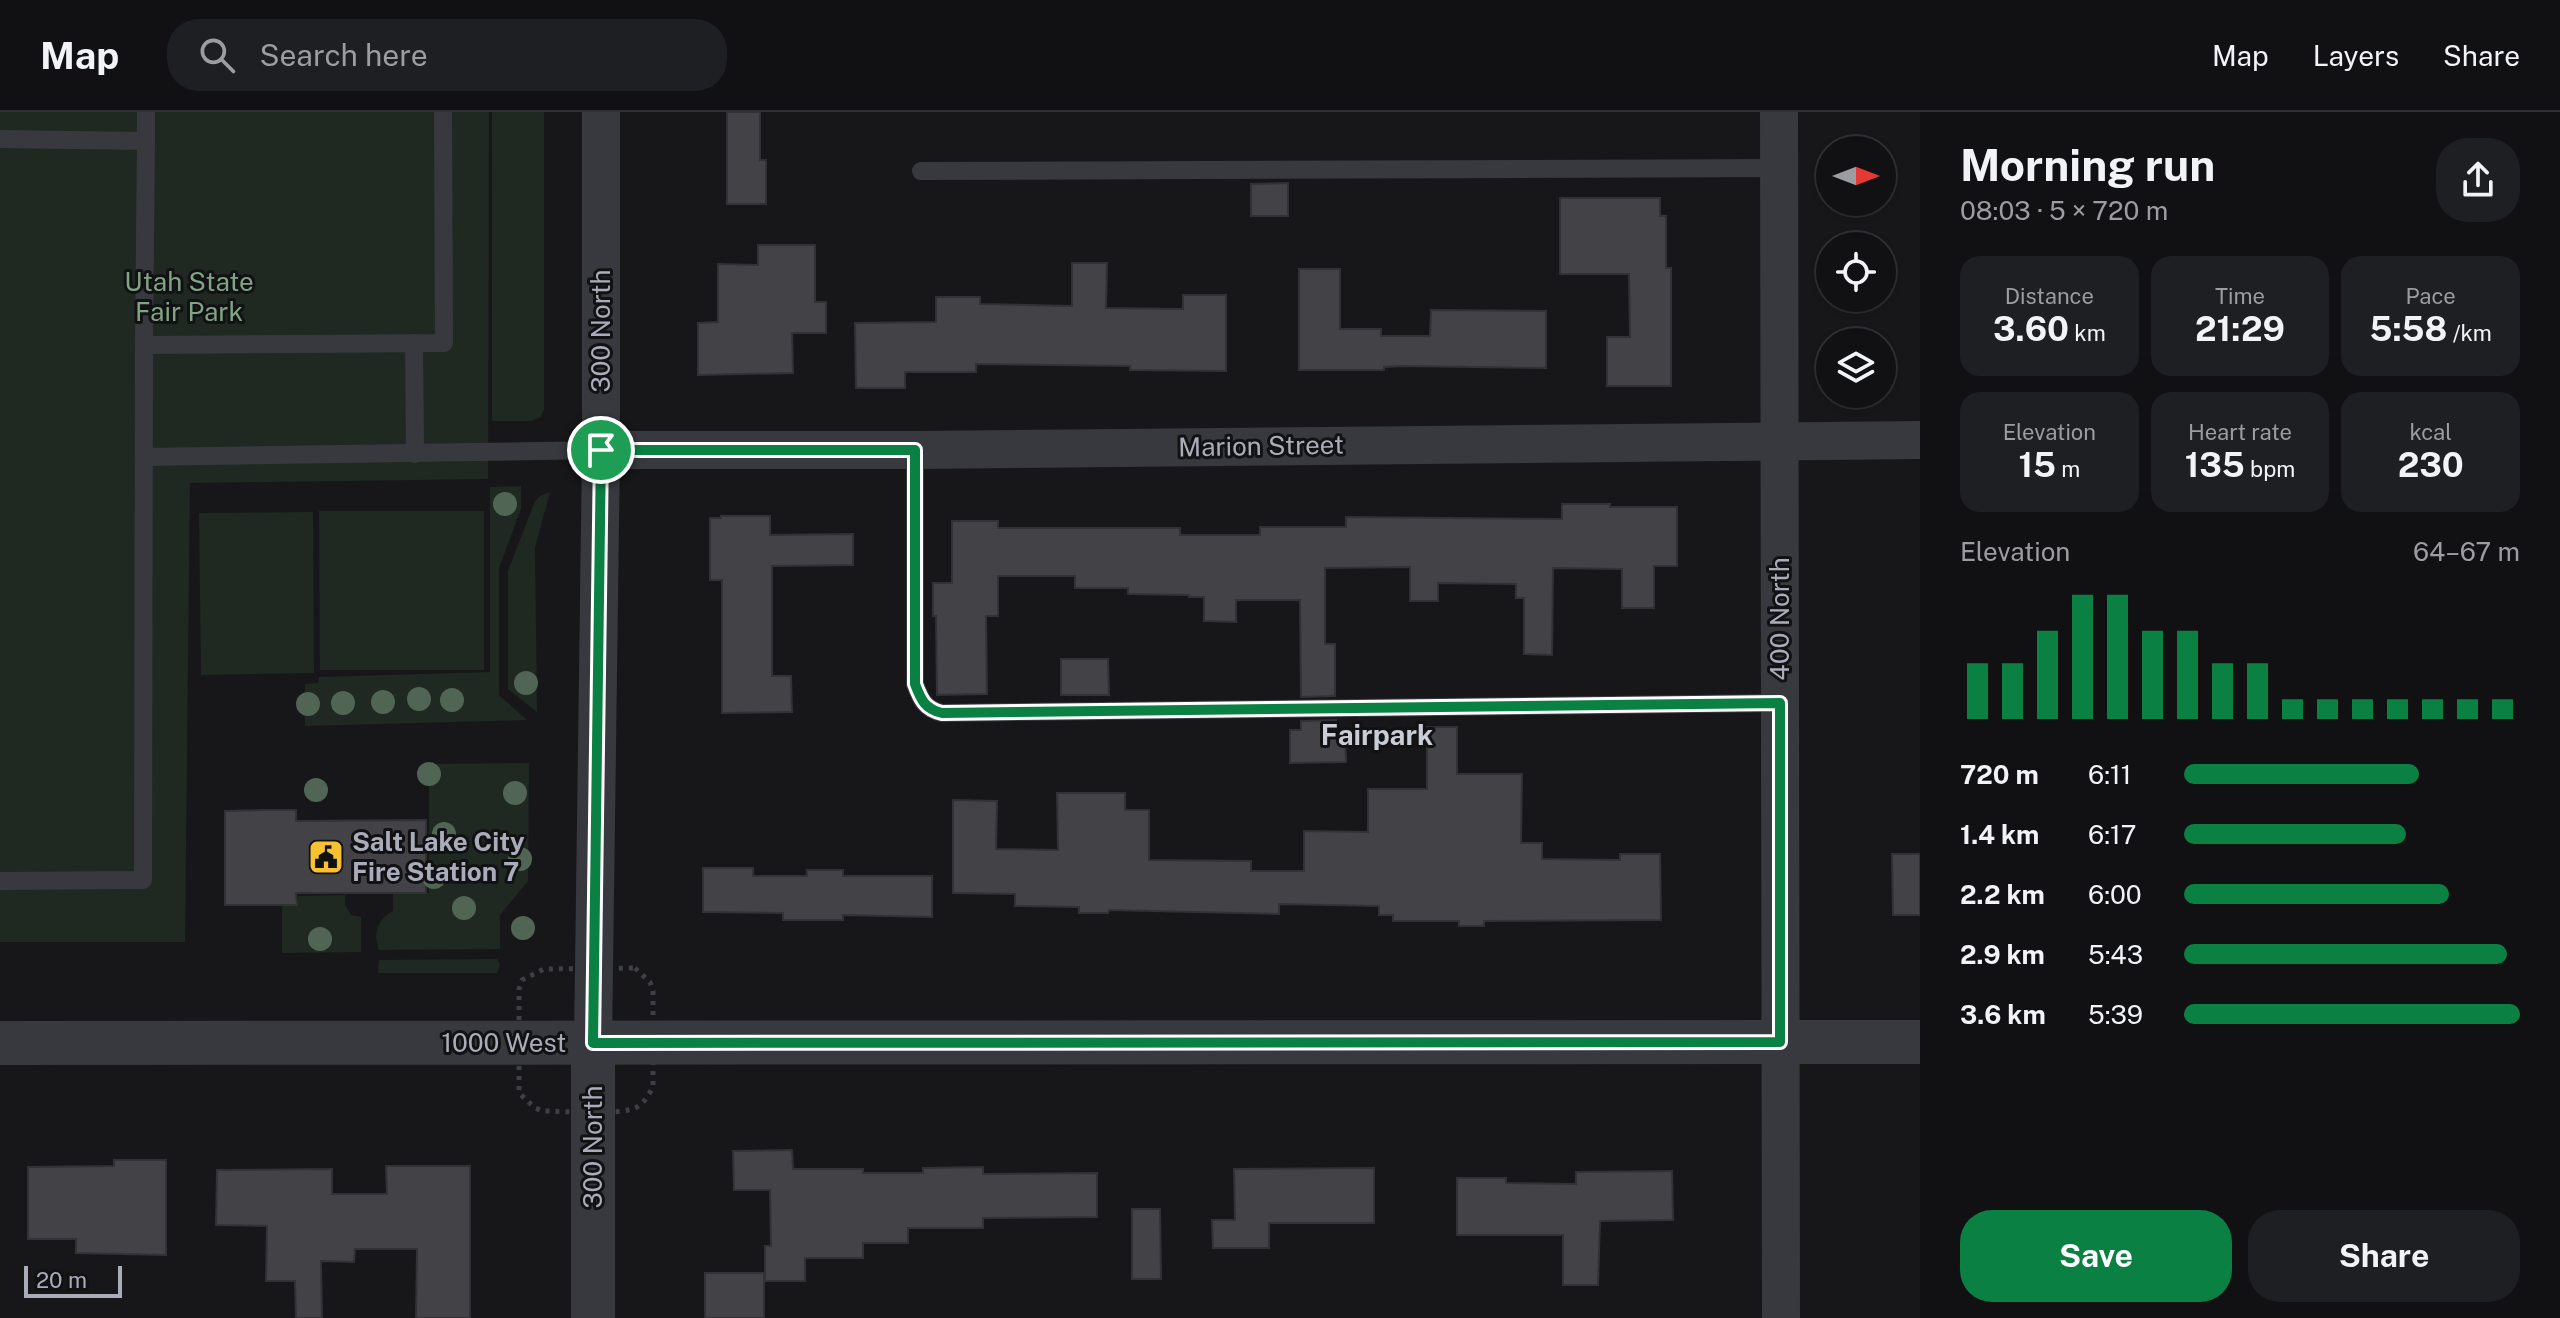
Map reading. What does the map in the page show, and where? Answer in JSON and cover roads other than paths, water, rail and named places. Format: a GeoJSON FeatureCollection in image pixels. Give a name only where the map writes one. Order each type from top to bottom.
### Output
{"type":"FeatureCollection","features":[{"type":"Feature","properties":{"kind":"street","name":"300 North"},"geometry":{"type":"LineString","coordinates":[[593,1318],[601,112]]}},
{"type":"Feature","properties":{"kind":"street","name":"400 North"},"geometry":{"type":"LineString","coordinates":[[1779,112],[1781,1318]]}},
{"type":"Feature","properties":{"kind":"street","name":"Marion Street"},"geometry":{"type":"LineString","coordinates":[[601,450],[1920,440]]}},
{"type":"Feature","properties":{"kind":"street","name":"1000 West"},"geometry":{"type":"LineString","coordinates":[[0,1043],[1920,1042]]}},
{"type":"Feature","properties":{"kind":"lane"},"geometry":{"type":"LineString","coordinates":[[0,881],[143,880],[146,112]]}},
{"type":"Feature","properties":{"kind":"lane"},"geometry":{"type":"LineString","coordinates":[[144,345],[444,343],[443,112]]}},
{"type":"Feature","properties":{"kind":"lane"},"geometry":{"type":"LineString","coordinates":[[0,139],[146,141]]}},
{"type":"Feature","properties":{"kind":"lane"},"geometry":{"type":"LineString","coordinates":[[921,171],[1779,168]]}},
{"type":"Feature","properties":{"kind":"lane"},"geometry":{"type":"LineString","coordinates":[[414,343],[415,454]]}},
{"type":"Feature","properties":{"kind":"lane"},"geometry":{"type":"LineString","coordinates":[[144,457],[601,450]]}},
{"type":"Feature","properties":{"kind":"lane"},"geometry":{"type":"LineString","coordinates":[[915,450],[915,684],[920,699],[929,710],[942,713],[1780,703]]}},
{"type":"Feature","properties":{"kind":"place","name":"Salt Lake City Fire Station 7"},"geometry":{"type":"Point","coordinates":[326,857]}},
{"type":"Feature","properties":{"kind":"district","name":"Fairpark"},"geometry":{"type":"Point","coordinates":[1377,735]}},
{"type":"Feature","properties":{"kind":"park label","name":"Utah State Fair Park"},"geometry":{"type":"Point","coordinates":[189,297]}}]}
